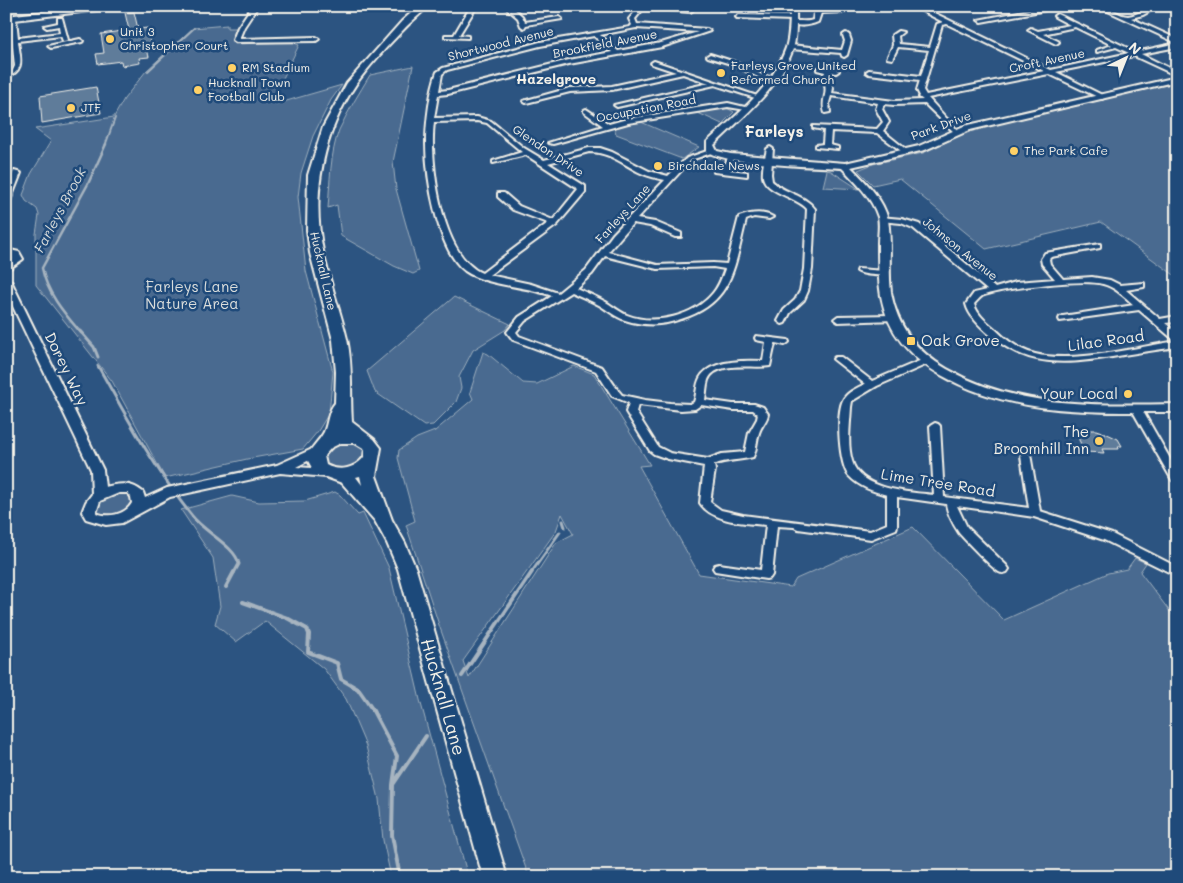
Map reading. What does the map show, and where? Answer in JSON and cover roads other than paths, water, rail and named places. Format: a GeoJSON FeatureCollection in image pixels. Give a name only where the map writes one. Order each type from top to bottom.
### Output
{"type":"FeatureCollection","features":[{"type":"Feature","properties":{"kind":"main road"},"geometry":{"type":"LineString","coordinates":[[10,19],[114,6]]}},
{"type":"Feature","properties":{"kind":"main road","name":"Hucknall Lane"},"geometry":{"type":"LineString","coordinates":[[424,6],[405,23],[352,83],[328,127],[314,174],[313,230],[317,253],[340,340],[344,372],[342,395],[344,423],[361,439],[368,442],[372,448],[373,454],[368,476],[383,520],[396,543],[406,570],[495,877]]}},
{"type":"Feature","properties":{"kind":"main road","name":"Hucknall Lane"},"geometry":{"type":"LineString","coordinates":[[405,23],[409,14],[409,7]]}},
{"type":"Feature","properties":{"kind":"main road","name":"Hucknall Lane"},"geometry":{"type":"LineString","coordinates":[[342,395],[333,429],[315,457],[316,463],[320,469],[348,479],[383,520]]}},
{"type":"Feature","properties":{"kind":"main road"},"geometry":{"type":"LineString","coordinates":[[322,447],[343,437],[361,439]]}},
{"type":"Feature","properties":{"kind":"main road"},"geometry":{"type":"LineString","coordinates":[[331,474],[356,472],[371,461]]}},
{"type":"Feature","properties":{"kind":"street"},"geometry":{"type":"LineString","coordinates":[[255,6],[241,27],[236,40],[304,42],[316,39]]}},
{"type":"Feature","properties":{"kind":"street"},"geometry":{"type":"LineString","coordinates":[[456,36],[474,6]]}},
{"type":"Feature","properties":{"kind":"street"},"geometry":{"type":"LineString","coordinates":[[507,6],[520,18],[523,25],[559,19]]}},
{"type":"Feature","properties":{"kind":"street"},"geometry":{"type":"LineString","coordinates":[[635,26],[632,19],[644,6],[692,11]]}},
{"type":"Feature","properties":{"kind":"street"},"geometry":{"type":"LineString","coordinates":[[712,151],[710,144],[774,79],[790,47],[793,6]]}},
{"type":"Feature","properties":{"kind":"street"},"geometry":{"type":"LineString","coordinates":[[915,6],[1102,97]]}},
{"type":"Feature","properties":{"kind":"street"},"geometry":{"type":"LineString","coordinates":[[1100,6],[1177,41]]}},
{"type":"Feature","properties":{"kind":"street"},"geometry":{"type":"LineString","coordinates":[[1125,18],[1141,14],[1156,6]]}},
{"type":"Feature","properties":{"kind":"street"},"geometry":{"type":"LineString","coordinates":[[981,20],[1041,8],[1177,74]]}},
{"type":"Feature","properties":{"kind":"street"},"geometry":{"type":"LineString","coordinates":[[740,16],[811,23],[816,21],[818,12],[843,11]]}},
{"type":"Feature","properties":{"kind":"street"},"geometry":{"type":"LineString","coordinates":[[6,76],[14,73],[18,66],[16,40],[10,19]]}},
{"type":"Feature","properties":{"kind":"street"},"geometry":{"type":"LineString","coordinates":[[47,26],[61,21],[66,44]]}},
{"type":"Feature","properties":{"kind":"street"},"geometry":{"type":"LineString","coordinates":[[947,22],[940,24],[920,90],[927,102],[956,132]]}},
{"type":"Feature","properties":{"kind":"street"},"geometry":{"type":"LineString","coordinates":[[1038,33],[1077,25]]}},
{"type":"Feature","properties":{"kind":"street","name":"Shortwood Avenue"},"geometry":{"type":"LineString","coordinates":[[559,296],[540,288],[483,276],[468,269],[458,260],[452,250],[434,194],[430,170],[428,140],[440,73],[444,70],[540,44],[635,26]]}},
{"type":"Feature","properties":{"kind":"street","name":"Brookfield Avenue"},"geometry":{"type":"LineString","coordinates":[[436,93],[569,62],[662,45],[707,31],[635,26]]}},
{"type":"Feature","properties":{"kind":"street"},"geometry":{"type":"LineString","coordinates":[[1031,30],[1056,42]]}},
{"type":"Feature","properties":{"kind":"street"},"geometry":{"type":"LineString","coordinates":[[895,32],[896,45],[891,56],[899,55]]}},
{"type":"Feature","properties":{"kind":"street"},"geometry":{"type":"LineString","coordinates":[[16,40],[64,34]]}},
{"type":"Feature","properties":{"kind":"street"},"geometry":{"type":"LineString","coordinates":[[595,34],[616,53]]}},
{"type":"Feature","properties":{"kind":"street"},"geometry":{"type":"LineString","coordinates":[[790,47],[844,54],[848,41],[846,35]]}},
{"type":"Feature","properties":{"kind":"street"},"geometry":{"type":"LineString","coordinates":[[447,36],[466,37]]}},
{"type":"Feature","properties":{"kind":"street"},"geometry":{"type":"LineString","coordinates":[[51,46],[80,42]]}},
{"type":"Feature","properties":{"kind":"street"},"geometry":{"type":"LineString","coordinates":[[896,45],[932,49]]}},
{"type":"Feature","properties":{"kind":"street"},"geometry":{"type":"LineString","coordinates":[[1099,51],[1107,46],[1116,45]]}},
{"type":"Feature","properties":{"kind":"street","name":"Croft Avenue"},"geometry":{"type":"LineString","coordinates":[[922,96],[934,96],[1177,45]]}},
{"type":"Feature","properties":{"kind":"street"},"geometry":{"type":"LineString","coordinates":[[715,59],[760,76],[774,79]]}},
{"type":"Feature","properties":{"kind":"street"},"geometry":{"type":"LineString","coordinates":[[654,63],[681,74],[757,97]]}},
{"type":"Feature","properties":{"kind":"street"},"geometry":{"type":"LineString","coordinates":[[817,105],[826,109],[830,88],[826,78],[833,71],[819,69]]}},
{"type":"Feature","properties":{"kind":"street"},"geometry":{"type":"LineString","coordinates":[[740,73],[748,71]]}},
{"type":"Feature","properties":{"kind":"street"},"geometry":{"type":"LineString","coordinates":[[869,72],[886,72],[923,78]]}},
{"type":"Feature","properties":{"kind":"street"},"geometry":{"type":"LineString","coordinates":[[526,101],[570,90],[612,88],[681,74]]}},
{"type":"Feature","properties":{"kind":"street","name":"Park Drive"},"geometry":{"type":"LineString","coordinates":[[712,151],[730,157],[845,166],[922,148],[956,132],[1177,79]]}},
{"type":"Feature","properties":{"kind":"street"},"geometry":{"type":"LineString","coordinates":[[617,105],[714,84]]}},
{"type":"Feature","properties":{"kind":"street"},"geometry":{"type":"LineString","coordinates":[[829,94],[882,102],[909,104],[927,102]]}},
{"type":"Feature","properties":{"kind":"street"},"geometry":{"type":"LineString","coordinates":[[879,131],[886,122],[879,109],[882,102]]}},
{"type":"Feature","properties":{"kind":"street","name":"Occupation Road"},"geometry":{"type":"LineString","coordinates":[[551,143],[626,121],[728,105],[746,108]]}},
{"type":"Feature","properties":{"kind":"street"},"geometry":{"type":"LineString","coordinates":[[577,114],[589,110],[608,126]]}},
{"type":"Feature","properties":{"kind":"street","name":"Glendon Drive"},"geometry":{"type":"LineString","coordinates":[[432,120],[484,120],[582,188],[581,192],[554,222],[483,276]]}},
{"type":"Feature","properties":{"kind":"street"},"geometry":{"type":"LineString","coordinates":[[815,127],[879,131],[906,152]]}},
{"type":"Feature","properties":{"kind":"street"},"geometry":{"type":"LineString","coordinates":[[826,147],[828,129]]}},
{"type":"Feature","properties":{"kind":"street"},"geometry":{"type":"LineString","coordinates":[[818,146],[836,148]]}},
{"type":"Feature","properties":{"kind":"street"},"geometry":{"type":"LineString","coordinates":[[770,149],[767,179],[770,184],[780,191],[804,200],[811,209],[802,297],[787,309],[782,321]]}},
{"type":"Feature","properties":{"kind":"street"},"geometry":{"type":"LineString","coordinates":[[544,162],[589,150],[600,150],[610,153],[646,173],[670,179]]}},
{"type":"Feature","properties":{"kind":"street","name":"Farleys Lane"},"geometry":{"type":"LineString","coordinates":[[634,401],[619,397],[608,381],[606,374],[599,369],[516,338],[511,332],[522,319],[570,289],[589,272],[632,220],[692,157],[712,151]]}},
{"type":"Feature","properties":{"kind":"street"},"geometry":{"type":"LineString","coordinates":[[495,162],[528,152]]}},
{"type":"Feature","properties":{"kind":"street"},"geometry":{"type":"LineString","coordinates":[[726,172],[730,157]]}},
{"type":"Feature","properties":{"kind":"street"},"geometry":{"type":"LineString","coordinates":[[845,166],[874,198],[883,219],[887,299],[892,318],[905,340],[927,361],[962,382],[1021,401],[1063,407],[1177,408]]}},
{"type":"Feature","properties":{"kind":"street"},"geometry":{"type":"LineString","coordinates":[[717,170],[744,174]]}},
{"type":"Feature","properties":{"kind":"street"},"geometry":{"type":"LineString","coordinates":[[6,201],[17,173]]}},
{"type":"Feature","properties":{"kind":"street"},"geometry":{"type":"LineString","coordinates":[[502,195],[516,208],[554,222]]}},
{"type":"Feature","properties":{"kind":"street"},"geometry":{"type":"LineString","coordinates":[[570,289],[605,305],[620,316],[636,321],[666,321],[687,316],[711,302],[720,292],[730,267],[742,219],[753,215],[769,217]]}},
{"type":"Feature","properties":{"kind":"street","name":"Johnson Avenue"},"geometry":{"type":"LineString","coordinates":[[883,219],[902,221],[916,226],[994,291]]}},
{"type":"Feature","properties":{"kind":"street"},"geometry":{"type":"LineString","coordinates":[[632,220],[652,224],[678,235]]}},
{"type":"Feature","properties":{"kind":"street"},"geometry":{"type":"LineString","coordinates":[[1060,280],[1046,264],[1045,260],[1048,255],[1097,246]]}},
{"type":"Feature","properties":{"kind":"street"},"geometry":{"type":"LineString","coordinates":[[6,252],[17,256],[16,262],[6,268]]}},
{"type":"Feature","properties":{"kind":"street"},"geometry":{"type":"LineString","coordinates":[[603,254],[657,268],[713,265],[730,267]]}},
{"type":"Feature","properties":{"kind":"street","name":"Dorey Way"},"geometry":{"type":"LineString","coordinates":[[16,262],[6,280],[97,470],[99,495]]}},
{"type":"Feature","properties":{"kind":"street"},"geometry":{"type":"LineString","coordinates":[[861,271],[885,273]]}},
{"type":"Feature","properties":{"kind":"street"},"geometry":{"type":"LineString","coordinates":[[994,291],[1033,283],[1092,278],[1119,288],[1177,338]]}},
{"type":"Feature","properties":{"kind":"street"},"geometry":{"type":"LineString","coordinates":[[1119,288],[1141,285]]}},
{"type":"Feature","properties":{"kind":"street","name":"Lilac Road"},"geometry":{"type":"LineString","coordinates":[[994,291],[973,298],[970,308],[998,338],[1011,347],[1044,359],[1068,361],[1177,344]]}},
{"type":"Feature","properties":{"kind":"street"},"geometry":{"type":"LineString","coordinates":[[1063,319],[1141,307]]}},
{"type":"Feature","properties":{"kind":"street"},"geometry":{"type":"LineString","coordinates":[[834,319],[892,318]]}},
{"type":"Feature","properties":{"kind":"street"},"geometry":{"type":"LineString","coordinates":[[1158,322],[1177,319]]}},
{"type":"Feature","properties":{"kind":"street"},"geometry":{"type":"LineString","coordinates":[[759,338],[785,342]]}},
{"type":"Feature","properties":{"kind":"street"},"geometry":{"type":"LineString","coordinates":[[699,402],[760,409],[763,419],[754,432],[752,451],[749,455],[738,458],[722,457],[709,463],[668,456],[654,449],[631,412],[634,401],[685,407],[696,406],[699,402],[704,378],[709,372],[742,363],[767,364],[772,340]]}},
{"type":"Feature","properties":{"kind":"street"},"geometry":{"type":"LineString","coordinates":[[839,359],[872,385]]}},
{"type":"Feature","properties":{"kind":"street","name":"Lime Tree Road"},"geometry":{"type":"LineString","coordinates":[[927,361],[872,385],[848,399],[846,406],[845,460],[850,471],[860,481],[875,489],[892,493],[1035,513],[1108,537],[1177,572]]}},
{"type":"Feature","properties":{"kind":"street"},"geometry":{"type":"LineString","coordinates":[[1136,408],[1173,466],[1177,480]]}},
{"type":"Feature","properties":{"kind":"street"},"geometry":{"type":"LineString","coordinates":[[935,426],[945,500],[960,528],[1002,569]]}},
{"type":"Feature","properties":{"kind":"street"},"geometry":{"type":"LineString","coordinates":[[280,470],[322,447]]}},
{"type":"Feature","properties":{"kind":"street"},"geometry":{"type":"LineString","coordinates":[[1026,456],[1035,513]]}},
{"type":"Feature","properties":{"kind":"street"},"geometry":{"type":"LineString","coordinates":[[709,463],[706,507],[717,513],[794,524],[810,531],[870,535],[892,526],[892,493]]}},
{"type":"Feature","properties":{"kind":"street","name":"Dorey Way"},"geometry":{"type":"LineString","coordinates":[[97,470],[119,488]]}},
{"type":"Feature","properties":{"kind":"street"},"geometry":{"type":"LineString","coordinates":[[167,493],[112,521],[97,520],[89,512],[90,506],[99,495],[119,488],[135,492],[167,493],[280,470],[331,474]]}},
{"type":"Feature","properties":{"kind":"street"},"geometry":{"type":"LineString","coordinates":[[135,492],[139,500],[135,509]]}},
{"type":"Feature","properties":{"kind":"street"},"geometry":{"type":"LineString","coordinates":[[718,568],[766,575],[772,521]]}},
{"type":"Feature","properties":{"kind":"waterway"},"geometry":{"type":"LineString","coordinates":[[148,71],[194,28]]}},
{"type":"Feature","properties":{"kind":"waterway","name":"Farleys Brook"},"geometry":{"type":"LineString","coordinates":[[105,146],[115,118]]}},
{"type":"Feature","properties":{"kind":"waterway","name":"Farleys Brook"},"geometry":{"type":"LineString","coordinates":[[81,333],[52,295],[42,268],[88,184],[106,144]]}},
{"type":"Feature","properties":{"kind":"waterway","name":"Farleys Brook"},"geometry":{"type":"LineString","coordinates":[[80,331],[94,347],[98,357]]}},
{"type":"Feature","properties":{"kind":"waterway","name":"Farleys Brook"},"geometry":{"type":"LineString","coordinates":[[98,366],[142,443],[192,516],[226,545],[236,557],[239,564],[234,573]]}},
{"type":"Feature","properties":{"kind":"waterway"},"geometry":{"type":"LineString","coordinates":[[563,521],[565,527]]}},
{"type":"Feature","properties":{"kind":"waterway"},"geometry":{"type":"LineString","coordinates":[[531,573],[560,532]]}},
{"type":"Feature","properties":{"kind":"waterway","name":"Farleys Brook"},"geometry":{"type":"LineString","coordinates":[[226,587],[234,572]]}},
{"type":"Feature","properties":{"kind":"waterway"},"geometry":{"type":"LineString","coordinates":[[462,676],[532,572]]}},
{"type":"Feature","properties":{"kind":"waterway","name":"Farleys Brook"},"geometry":{"type":"LineString","coordinates":[[243,602],[287,618],[307,629],[309,634],[308,652],[337,663],[341,679],[358,689],[372,709],[397,756],[393,785],[392,835],[400,877]]}},
{"type":"Feature","properties":{"kind":"waterway"},"geometry":{"type":"LineString","coordinates":[[394,783],[426,736]]}},
{"type":"Feature","properties":{"kind":"place","name":"Unit 3 Christopher Court"},"geometry":{"type":"Point","coordinates":[110,39]}},
{"type":"Feature","properties":{"kind":"place","name":"RM Stadium"},"geometry":{"type":"Point","coordinates":[232,68]}},
{"type":"Feature","properties":{"kind":"place","name":"Farleys Grove United Reformed Church"},"geometry":{"type":"Point","coordinates":[721,73]}},
{"type":"Feature","properties":{"kind":"place","name":"Hucknall Town Football Club"},"geometry":{"type":"Point","coordinates":[198,90]}},
{"type":"Feature","properties":{"kind":"place","name":"JTF"},"geometry":{"type":"Point","coordinates":[71,108]}},
{"type":"Feature","properties":{"kind":"place","name":"The Park Cafe"},"geometry":{"type":"Point","coordinates":[1014,151]}},
{"type":"Feature","properties":{"kind":"place","name":"Birchdale News"},"geometry":{"type":"Point","coordinates":[658,166]}},
{"type":"Feature","properties":{"kind":"place","name":"Oak Grove"},"geometry":{"type":"Point","coordinates":[911,341]}},
{"type":"Feature","properties":{"kind":"place","name":"Your Local"},"geometry":{"type":"Point","coordinates":[1128,394]}},
{"type":"Feature","properties":{"kind":"place","name":"The Broomhill Inn"},"geometry":{"type":"Point","coordinates":[1099,441]}},
{"type":"Feature","properties":{"kind":"district","name":"Hazelgrove"},"geometry":{"type":"Point","coordinates":[556,79]}},
{"type":"Feature","properties":{"kind":"district","name":"Farleys"},"geometry":{"type":"Point","coordinates":[774,131]}},
{"type":"Feature","properties":{"kind":"park label","name":"Farleys Lane Nature Area"},"geometry":{"type":"Point","coordinates":[192,296]}}]}
